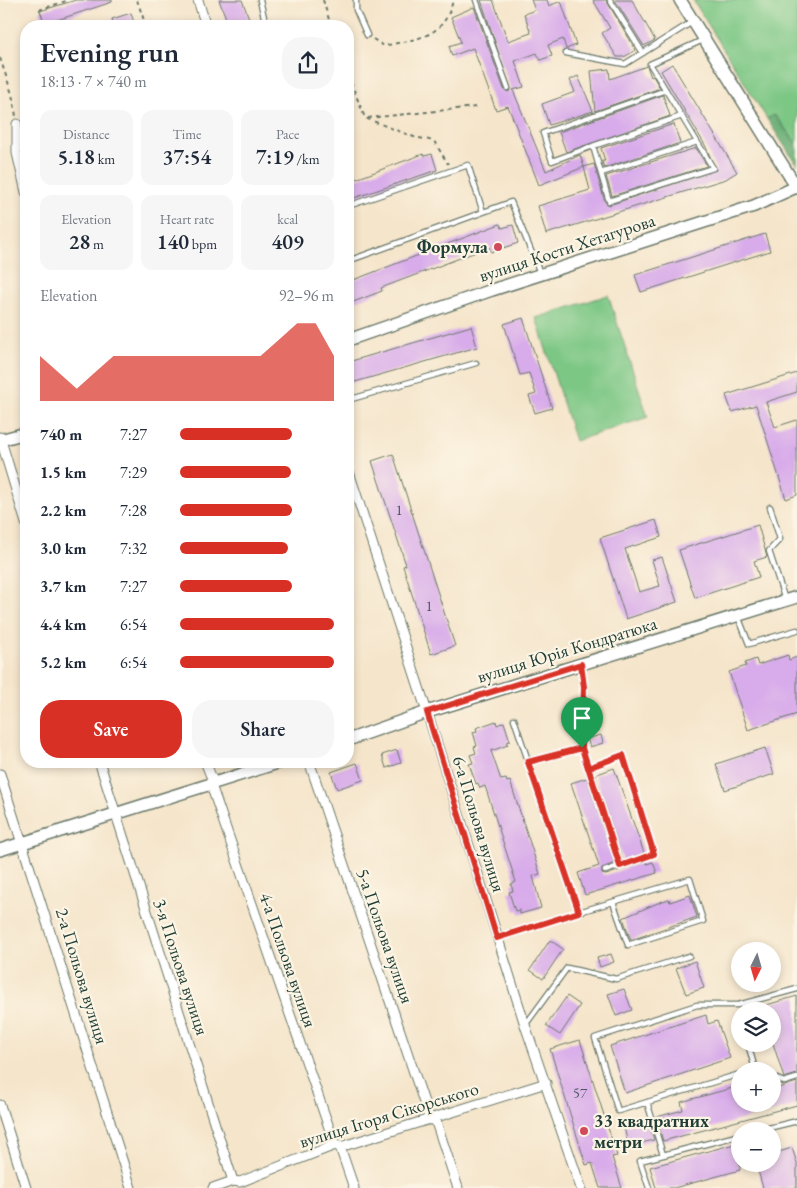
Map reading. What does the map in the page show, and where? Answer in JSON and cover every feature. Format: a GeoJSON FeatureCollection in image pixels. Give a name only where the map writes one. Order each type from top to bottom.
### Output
{"type":"FeatureCollection","features":[{"type":"Feature","properties":{"kind":"street"},"geometry":{"type":"LineString","coordinates":[[198,0],[204,20]]}},
{"type":"Feature","properties":{"kind":"street"},"geometry":{"type":"LineString","coordinates":[[680,0],[797,188]]}},
{"type":"Feature","properties":{"kind":"street"},"geometry":{"type":"LineString","coordinates":[[17,124],[17,153],[20,166]]}},
{"type":"Feature","properties":{"kind":"street","name":"вулиця Кости Хетагурова"},"geometry":{"type":"LineString","coordinates":[[354,338],[540,274],[754,206],[797,188]]}},
{"type":"Feature","properties":{"kind":"street"},"geometry":{"type":"LineString","coordinates":[[20,434],[0,439],[20,504]]}},
{"type":"Feature","properties":{"kind":"street","name":"6-а Польова вулиця"},"geometry":{"type":"LineString","coordinates":[[354,487],[525,1025],[581,1188]]}},
{"type":"Feature","properties":{"kind":"street","name":"вулиця Юрія Кондратюка"},"geometry":{"type":"LineString","coordinates":[[354,738],[427,712],[797,597]]}},
{"type":"Feature","properties":{"kind":"street","name":"3-я Польова вулиця"},"geometry":{"type":"LineString","coordinates":[[101,768],[239,1184]]}},
{"type":"Feature","properties":{"kind":"street","name":"4-а Польова вулиця"},"geometry":{"type":"LineString","coordinates":[[207,768],[337,1146],[354,1188]]}},
{"type":"Feature","properties":{"kind":"street"},"geometry":{"type":"LineString","coordinates":[[0,850],[116,816],[262,768]]}},
{"type":"Feature","properties":{"kind":"street","name":"5-а Польова вулиця"},"geometry":{"type":"LineString","coordinates":[[311,768],[458,1188]]}},
{"type":"Feature","properties":{"kind":"street","name":"2-а Польова вулиця"},"geometry":{"type":"LineString","coordinates":[[0,774],[131,1188]]}},
{"type":"Feature","properties":{"kind":"street","name":"вулиця Ігоря Сікорського"},"geometry":{"type":"LineString","coordinates":[[213,1188],[239,1184],[337,1146],[433,1120],[546,1083]]}},
{"type":"Feature","properties":{"kind":"street"},"geometry":{"type":"LineString","coordinates":[[0,1105],[26,1188]]}},
{"type":"Feature","properties":{"kind":"lane"},"geometry":{"type":"LineString","coordinates":[[260,0],[265,20]]}},
{"type":"Feature","properties":{"kind":"lane"},"geometry":{"type":"LineString","coordinates":[[356,0],[356,10],[367,35]]}},
{"type":"Feature","properties":{"kind":"lane"},"geometry":{"type":"LineString","coordinates":[[476,0],[508,88]]}},
{"type":"Feature","properties":{"kind":"lane"},"geometry":{"type":"LineString","coordinates":[[610,0],[643,53]]}},
{"type":"Feature","properties":{"kind":"lane"},"geometry":{"type":"LineString","coordinates":[[566,53],[625,64],[694,21]]}},
{"type":"Feature","properties":{"kind":"lane"},"geometry":{"type":"LineString","coordinates":[[593,146],[609,200],[713,168],[650,64],[704,39]]}},
{"type":"Feature","properties":{"kind":"lane"},"geometry":{"type":"LineString","coordinates":[[666,90],[542,133],[552,161],[682,116]]}},
{"type":"Feature","properties":{"kind":"lane"},"geometry":{"type":"LineString","coordinates":[[601,173],[697,142]]}},
{"type":"Feature","properties":{"kind":"lane"},"geometry":{"type":"LineString","coordinates":[[354,204],[468,165],[483,212]]}},
{"type":"Feature","properties":{"kind":"lane"},"geometry":{"type":"LineString","coordinates":[[354,259],[510,202],[540,274]]}},
{"type":"Feature","properties":{"kind":"lane"},"geometry":{"type":"LineString","coordinates":[[354,398],[476,363]]}},
{"type":"Feature","properties":{"kind":"lane"},"geometry":{"type":"LineString","coordinates":[[770,507],[780,539],[769,551],[786,601]]}},
{"type":"Feature","properties":{"kind":"lane"},"geometry":{"type":"LineString","coordinates":[[738,615],[749,644],[797,630]]}},
{"type":"Feature","properties":{"kind":"lane"},"geometry":{"type":"LineString","coordinates":[[581,664],[584,687],[582,748],[620,866]]}},
{"type":"Feature","properties":{"kind":"lane"},"geometry":{"type":"LineString","coordinates":[[514,719],[579,912]]}},
{"type":"Feature","properties":{"kind":"lane"},"geometry":{"type":"LineString","coordinates":[[528,762],[582,748]]}},
{"type":"Feature","properties":{"kind":"lane"},"geometry":{"type":"LineString","coordinates":[[588,768],[623,755],[654,854],[605,871]]}},
{"type":"Feature","properties":{"kind":"lane"},"geometry":{"type":"LineString","coordinates":[[497,938],[579,912],[690,879],[703,922],[628,945],[613,902]]}},
{"type":"Feature","properties":{"kind":"lane"},"geometry":{"type":"LineString","coordinates":[[525,1025],[567,968],[616,980],[689,956]]}},
{"type":"Feature","properties":{"kind":"lane"},"geometry":{"type":"LineString","coordinates":[[749,1002],[797,989]]}},
{"type":"Feature","properties":{"kind":"lane"},"geometry":{"type":"LineString","coordinates":[[731,1005],[697,1005],[595,1038],[618,1111],[731,1077]]}},
{"type":"Feature","properties":{"kind":"lane"},"geometry":{"type":"LineString","coordinates":[[781,1081],[784,1082],[797,1078]]}},
{"type":"Feature","properties":{"kind":"lane"},"geometry":{"type":"LineString","coordinates":[[648,1102],[663,1155]]}},
{"type":"Feature","properties":{"kind":"lane"},"geometry":{"type":"LineString","coordinates":[[781,1125],[797,1121]]}},
{"type":"Feature","properties":{"kind":"lane"},"geometry":{"type":"LineString","coordinates":[[649,1188],[640,1161],[731,1137]]}},
{"type":"Feature","properties":{"kind":"path"},"geometry":{"type":"LineString","coordinates":[[38,10],[69,0]]}},
{"type":"Feature","properties":{"kind":"path"},"geometry":{"type":"LineString","coordinates":[[137,0],[144,20]]}},
{"type":"Feature","properties":{"kind":"path"},"geometry":{"type":"LineString","coordinates":[[323,0],[329,20]]}},
{"type":"Feature","properties":{"kind":"path"},"geometry":{"type":"LineString","coordinates":[[367,35],[384,46],[430,34],[449,17],[453,0]]}},
{"type":"Feature","properties":{"kind":"path"},"geometry":{"type":"LineString","coordinates":[[0,58],[12,94],[17,124]]}},
{"type":"Feature","properties":{"kind":"path"},"geometry":{"type":"LineString","coordinates":[[354,90],[365,118],[434,142],[452,170]]}},
{"type":"Feature","properties":{"kind":"path"},"geometry":{"type":"LineString","coordinates":[[365,118],[476,107]]}},
{"type":"Feature","properties":{"kind":"green space"},"geometry":{"type":"Polygon","coordinates":[[[693,0],[797,0],[797,144],[775,115],[767,119],[693,0]]]}},
{"type":"Feature","properties":{"kind":"green space"},"geometry":{"type":"Polygon","coordinates":[[[774,115],[797,144],[797,165],[767,119],[774,115]]]}},
{"type":"Feature","properties":{"kind":"green space"},"geometry":{"type":"Polygon","coordinates":[[[608,295],[648,417],[575,441],[536,318],[608,295]]]}},
{"type":"Feature","properties":{"kind":"building"},"geometry":{"type":"Polygon","coordinates":[[[76,0],[112,0],[112,2],[57,20],[43,20],[40,11],[76,0]]]}},
{"type":"Feature","properties":{"kind":"building"},"geometry":{"type":"Polygon","coordinates":[[[219,0],[242,0],[250,20],[227,20],[219,0]]]}},
{"type":"Feature","properties":{"kind":"building"},"geometry":{"type":"Polygon","coordinates":[[[481,0],[493,0],[508,41],[531,33],[524,14],[535,10],[531,0],[547,0],[549,6],[561,1],[576,45],[566,49],[563,39],[548,45],[552,56],[540,60],[537,53],[515,61],[524,87],[513,90],[546,171],[580,155],[584,167],[539,185],[508,106],[496,110],[473,48],[452,56],[449,46],[461,42],[451,17],[474,7],[504,89],[508,92],[511,90],[481,0]]]}},
{"type":"Feature","properties":{"kind":"building"},"geometry":{"type":"Polygon","coordinates":[[[593,0],[606,0],[636,50],[624,57],[617,57],[602,33],[610,28],[593,0]]]}},
{"type":"Feature","properties":{"kind":"building"},"geometry":{"type":"Polygon","coordinates":[[[615,0],[632,0],[655,40],[644,46],[615,0]]]}},
{"type":"Feature","properties":{"kind":"building"},"geometry":{"type":"Polygon","coordinates":[[[131,13],[133,20],[112,20],[131,13]]]}},
{"type":"Feature","properties":{"kind":"building"},"geometry":{"type":"Polygon","coordinates":[[[672,64],[737,172],[726,179],[546,234],[538,206],[590,190],[584,167],[594,164],[605,202],[609,205],[716,170],[705,145],[661,71],[672,64]]]}},
{"type":"Feature","properties":{"kind":"building"},"geometry":{"type":"Polygon","coordinates":[[[647,66],[651,77],[653,76],[660,88],[595,111],[591,71],[609,69],[610,79],[647,66]]]}},
{"type":"Feature","properties":{"kind":"building"},"geometry":{"type":"Polygon","coordinates":[[[578,76],[593,111],[549,125],[542,104],[575,92],[570,80],[578,76]]]}},
{"type":"Feature","properties":{"kind":"building"},"geometry":{"type":"Polygon","coordinates":[[[663,95],[670,116],[566,152],[559,132],[663,95]]]}},
{"type":"Feature","properties":{"kind":"building"},"geometry":{"type":"Polygon","coordinates":[[[674,124],[680,143],[604,168],[602,161],[605,161],[601,148],[674,124]]]}},
{"type":"Feature","properties":{"kind":"building"},"geometry":{"type":"Polygon","coordinates":[[[696,148],[707,166],[612,196],[606,176],[696,148]]]}},
{"type":"Feature","properties":{"kind":"building"},"geometry":{"type":"Polygon","coordinates":[[[423,154],[424,156],[432,154],[437,170],[354,198],[354,180],[423,154]]]}},
{"type":"Feature","properties":{"kind":"building"},"geometry":{"type":"Polygon","coordinates":[[[500,224],[502,228],[513,225],[518,243],[491,252],[489,247],[381,288],[382,291],[354,302],[354,280],[500,224]]]}},
{"type":"Feature","properties":{"kind":"building"},"geometry":{"type":"Polygon","coordinates":[[[765,234],[770,251],[641,292],[635,275],[765,234]]]}},
{"type":"Feature","properties":{"kind":"building"},"geometry":{"type":"Polygon","coordinates":[[[523,318],[552,408],[535,413],[529,396],[536,394],[529,373],[520,375],[504,324],[523,318]]]}},
{"type":"Feature","properties":{"kind":"building"},"geometry":{"type":"Polygon","coordinates":[[[471,326],[477,347],[354,382],[354,360],[471,326]]]}},
{"type":"Feature","properties":{"kind":"building"},"geometry":{"type":"Polygon","coordinates":[[[797,373],[797,392],[766,402],[775,427],[797,420],[797,495],[786,499],[756,405],[732,412],[726,395],[797,373]]]}},
{"type":"Feature","properties":{"kind":"building"},"geometry":{"type":"Polygon","coordinates":[[[393,454],[455,646],[431,654],[403,566],[406,565],[372,461],[393,454]]]}},
{"type":"Feature","properties":{"kind":"building"},"geometry":{"type":"Polygon","coordinates":[[[656,520],[661,537],[625,549],[639,592],[660,586],[652,560],[662,557],[677,602],[626,619],[600,538],[656,520]]]}},
{"type":"Feature","properties":{"kind":"building"},"geometry":{"type":"Polygon","coordinates":[[[758,525],[767,557],[754,561],[759,577],[695,598],[679,550],[758,525]]]}},
{"type":"Feature","properties":{"kind":"building"},"geometry":{"type":"Polygon","coordinates":[[[788,655],[789,660],[797,657],[797,714],[748,730],[729,672],[746,666],[745,663],[756,659],[758,665],[788,655]]]}},
{"type":"Feature","properties":{"kind":"building"},"geometry":{"type":"Polygon","coordinates":[[[496,721],[497,725],[504,722],[510,741],[506,742],[508,745],[491,751],[501,780],[506,779],[507,782],[510,781],[540,874],[533,876],[541,908],[520,914],[519,910],[515,911],[509,892],[513,891],[511,884],[516,882],[485,786],[480,788],[478,783],[476,784],[469,764],[473,763],[470,755],[476,753],[474,747],[477,746],[473,732],[477,731],[476,728],[496,721]]]}},
{"type":"Feature","properties":{"kind":"building"},"geometry":{"type":"Polygon","coordinates":[[[601,735],[603,743],[590,747],[587,739],[601,735]]]}},
{"type":"Feature","properties":{"kind":"building"},"geometry":{"type":"Polygon","coordinates":[[[765,748],[774,774],[725,790],[716,764],[765,748]]]}},
{"type":"Feature","properties":{"kind":"building"},"geometry":{"type":"Polygon","coordinates":[[[397,750],[401,763],[386,768],[382,755],[397,750]]]}},
{"type":"Feature","properties":{"kind":"building"},"geometry":{"type":"Polygon","coordinates":[[[357,763],[363,780],[337,789],[331,772],[343,768],[354,768],[354,764],[357,763]]]}},
{"type":"Feature","properties":{"kind":"building"},"geometry":{"type":"Polygon","coordinates":[[[614,768],[644,853],[623,861],[595,775],[614,768]]]}},
{"type":"Feature","properties":{"kind":"building"},"geometry":{"type":"Polygon","coordinates":[[[587,778],[615,863],[602,868],[602,874],[606,875],[646,861],[647,864],[653,862],[657,873],[585,895],[578,873],[599,866],[571,783],[587,778]]]}},
{"type":"Feature","properties":{"kind":"building"},"geometry":{"type":"Polygon","coordinates":[[[690,895],[697,917],[631,940],[623,918],[660,902],[669,899],[670,902],[690,895]]]}},
{"type":"Feature","properties":{"kind":"building"},"geometry":{"type":"Polygon","coordinates":[[[550,940],[563,949],[543,979],[530,970],[550,940]]]}},
{"type":"Feature","properties":{"kind":"building"},"geometry":{"type":"Polygon","coordinates":[[[611,954],[614,962],[600,967],[597,958],[611,954]]]}},
{"type":"Feature","properties":{"kind":"building"},"geometry":{"type":"Polygon","coordinates":[[[695,961],[704,988],[686,994],[676,968],[695,961]]]}},
{"type":"Feature","properties":{"kind":"building"},"geometry":{"type":"Polygon","coordinates":[[[624,989],[632,1010],[616,1016],[608,994],[624,989]]]}},
{"type":"Feature","properties":{"kind":"building"},"geometry":{"type":"Polygon","coordinates":[[[567,996],[580,1005],[560,1035],[546,1026],[567,996]]]}},
{"type":"Feature","properties":{"kind":"building"},"geometry":{"type":"Polygon","coordinates":[[[797,996],[797,1074],[784,1078],[781,1062],[779,1062],[776,1052],[781,1052],[781,1002],[777,1002],[797,996]]]}},
{"type":"Feature","properties":{"kind":"building"},"geometry":{"type":"Polygon","coordinates":[[[706,1015],[708,1024],[717,1021],[730,1058],[625,1093],[610,1046],[706,1015]]]}},
{"type":"Feature","properties":{"kind":"building"},"geometry":{"type":"Polygon","coordinates":[[[580,1040],[617,1156],[612,1157],[622,1188],[600,1188],[592,1163],[586,1165],[550,1049],[580,1040]]]}},
{"type":"Feature","properties":{"kind":"building"},"geometry":{"type":"Polygon","coordinates":[[[797,1082],[797,1105],[781,1109],[781,1087],[797,1082]]]}},
{"type":"Feature","properties":{"kind":"building"},"geometry":{"type":"Polygon","coordinates":[[[731,1088],[731,1112],[771,1112],[663,1141],[656,1117],[683,1110],[681,1102],[731,1088]]]}},
{"type":"Feature","properties":{"kind":"building"},"geometry":{"type":"Polygon","coordinates":[[[648,1120],[654,1140],[628,1146],[624,1126],[648,1120]]]}},
{"type":"Feature","properties":{"kind":"building"},"geometry":{"type":"Polygon","coordinates":[[[731,1145],[731,1172],[733,1172],[674,1188],[656,1188],[650,1167],[731,1145]]]}},
{"type":"Feature","properties":{"kind":"building"},"geometry":{"type":"Polygon","coordinates":[[[792,1148],[797,1163],[797,1188],[763,1188],[758,1172],[781,1172],[781,1151],[792,1148]]]}},
{"type":"Feature","properties":{"kind":"place","name":"Формула"},"geometry":{"type":"Point","coordinates":[498,247]}},
{"type":"Feature","properties":{"kind":"place","name":"33 квадратних метри"},"geometry":{"type":"Point","coordinates":[584,1131]}},
{"type":"Feature","properties":{"kind":"route"},"geometry":{"type":"LineString","coordinates":[[582,748],[528,762],[579,912],[497,938],[427,712],[581,664],[584,687],[582,748],[588,768],[620,866],[654,854],[623,755],[588,768],[582,748]]}}]}
